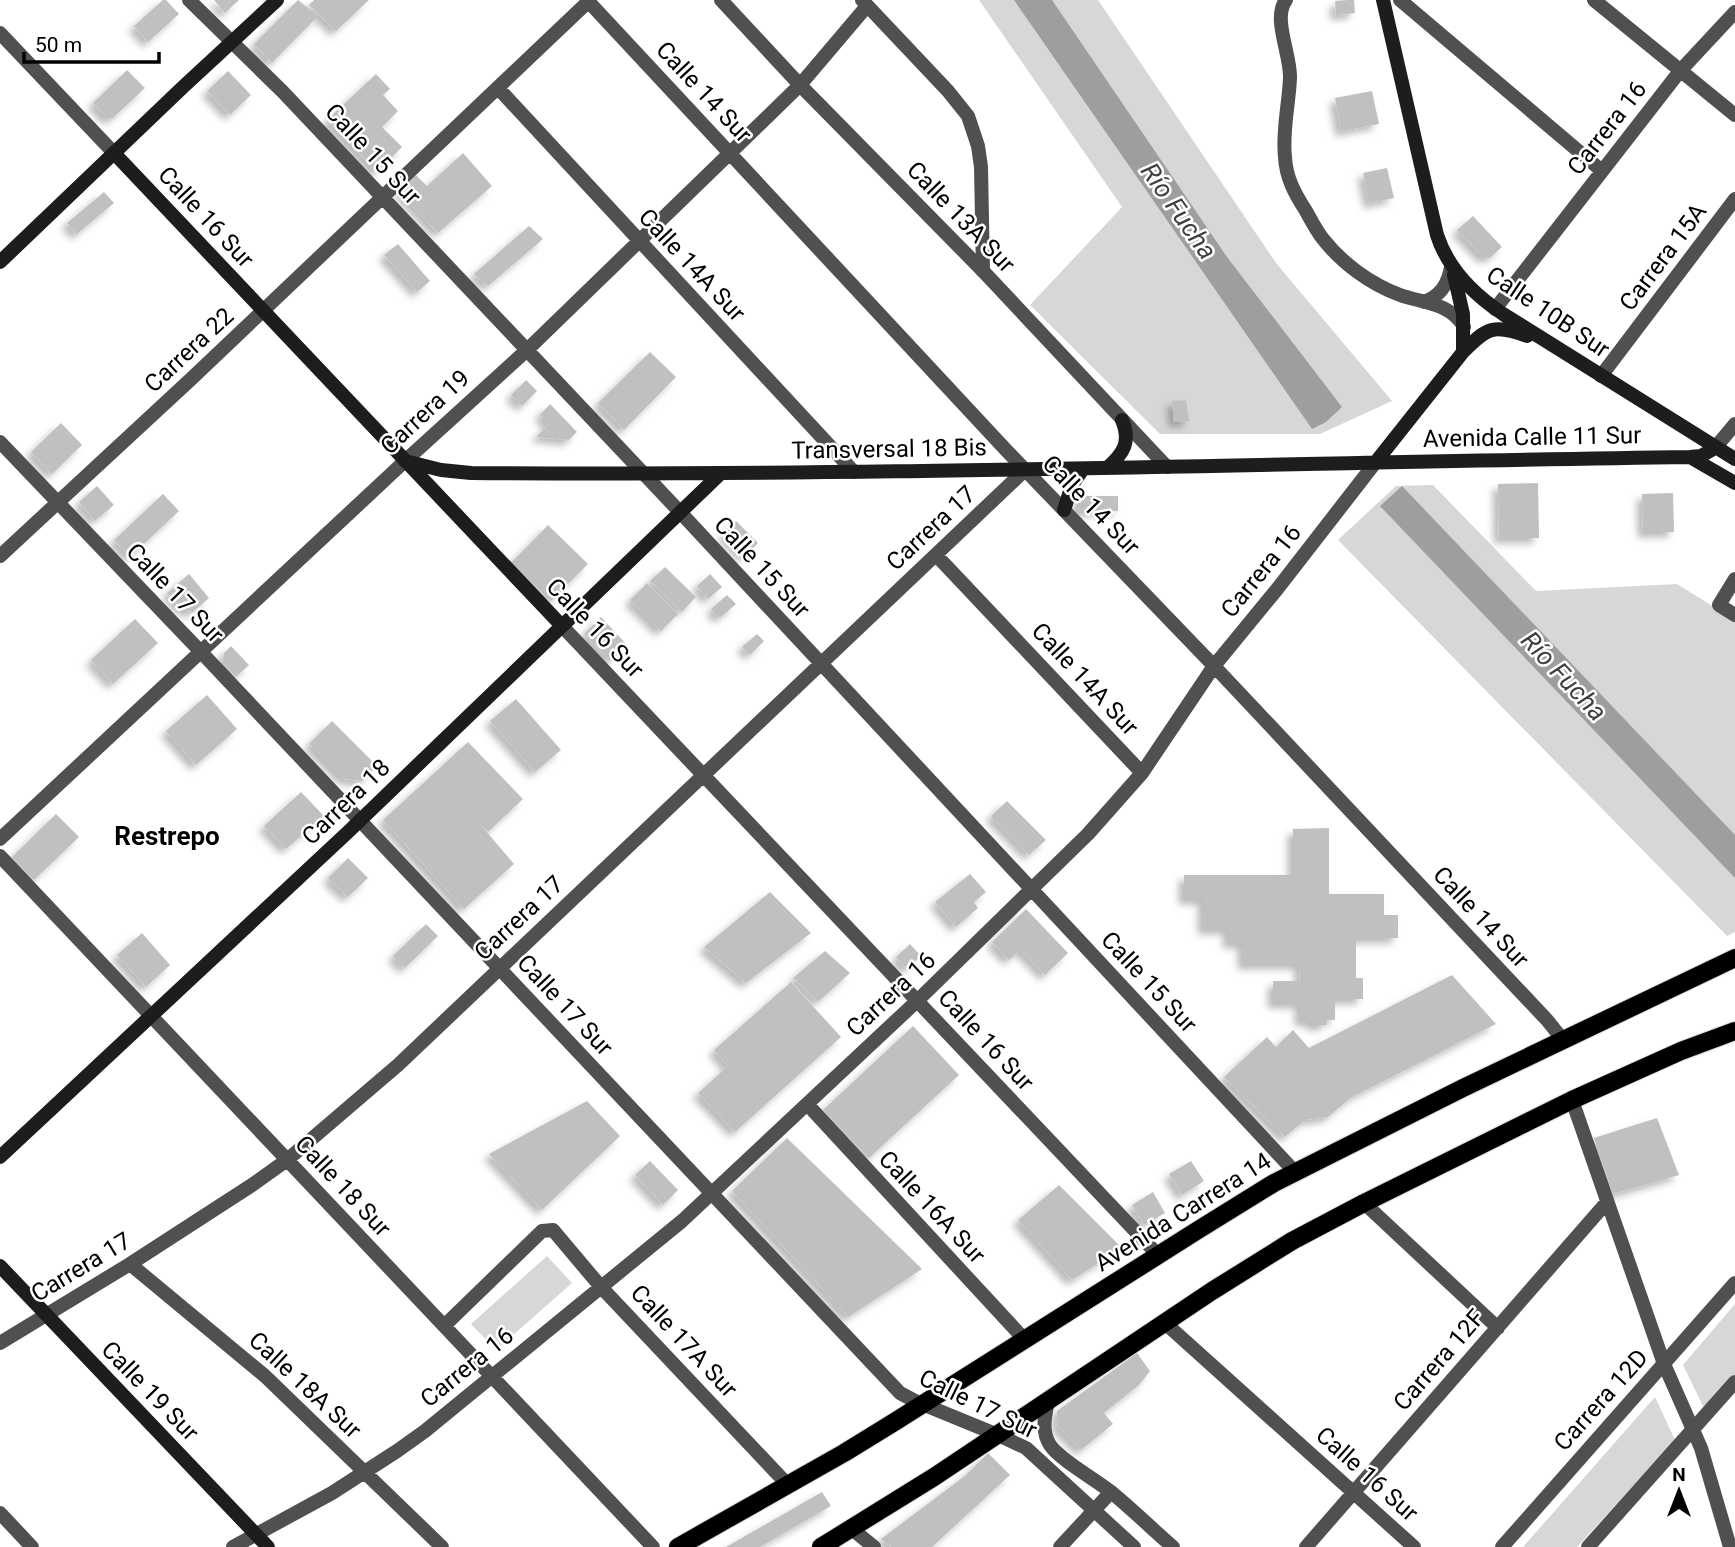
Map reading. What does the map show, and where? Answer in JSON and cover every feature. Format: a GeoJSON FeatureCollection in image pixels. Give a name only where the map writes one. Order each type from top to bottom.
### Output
{"type":"FeatureCollection","features":[{"type":"Feature","properties":{"kind":"main road"},"geometry":{"type":"LineString","coordinates":[[0,262],[277,0]]}},
{"type":"Feature","properties":{"kind":"main road","name":"Calle 10B Sur"},"geometry":{"type":"LineString","coordinates":[[1383,0],[1434,227],[1448,263],[1471,290],[1495,309],[1715,448]]}},
{"type":"Feature","properties":{"kind":"main road","name":"Calle 16 Sur"},"geometry":{"type":"LineString","coordinates":[[114,152],[562,626]]}},
{"type":"Feature","properties":{"kind":"main road"},"geometry":{"type":"LineString","coordinates":[[1448,263],[1458,288],[1464,327],[1463,352]]}},
{"type":"Feature","properties":{"kind":"main road","name":"Carrera 16"},"geometry":{"type":"LineString","coordinates":[[1375,463],[1463,352],[1484,332],[1497,328],[1518,332],[1550,344]]}},
{"type":"Feature","properties":{"kind":"main road"},"geometry":{"type":"LineString","coordinates":[[1107,468],[1124,447],[1126,435],[1122,420]]}},
{"type":"Feature","properties":{"kind":"main road"},"geometry":{"type":"LineString","coordinates":[[1715,448],[1735,459]]}},
{"type":"Feature","properties":{"kind":"main road","name":"Avenida Calle 11 Sur"},"geometry":{"type":"LineString","coordinates":[[1375,463],[1690,457],[1701,456],[1715,448]]}},
{"type":"Feature","properties":{"kind":"main road"},"geometry":{"type":"LineString","coordinates":[[1690,457],[1735,483]]}},
{"type":"Feature","properties":{"kind":"main road","name":"Transversal 18 Bis"},"geometry":{"type":"LineString","coordinates":[[405,461],[441,470],[471,473],[645,474],[1375,463]]}},
{"type":"Feature","properties":{"kind":"main road"},"geometry":{"type":"LineString","coordinates":[[1063,510],[1072,485],[1083,469]]}},
{"type":"Feature","properties":{"kind":"main road","name":"Carrera 18"},"geometry":{"type":"LineString","coordinates":[[0,1157],[360,821],[720,474]]}},
{"type":"Feature","properties":{"kind":"main road","name":"Avenida Carrera 14"},"geometry":{"type":"LineString","coordinates":[[678,1547],[923,1405],[1244,1200],[1463,1088],[1735,958]]}},
{"type":"Feature","properties":{"kind":"main road"},"geometry":{"type":"LineString","coordinates":[[821,1547],[934,1478],[1259,1261],[1304,1234],[1572,1100],[1681,1051],[1735,1031]]}},
{"type":"Feature","properties":{"kind":"main road","name":"Calle 19 Sur"},"geometry":{"type":"LineString","coordinates":[[0,1265],[268,1547]]}},
{"type":"Feature","properties":{"kind":"street","name":"Calle 15 Sur"},"geometry":{"type":"LineString","coordinates":[[189,0],[284,92],[645,474],[1295,1172]]}},
{"type":"Feature","properties":{"kind":"street","name":"Carrera 22"},"geometry":{"type":"LineString","coordinates":[[0,556],[264,311],[589,0]]}},
{"type":"Feature","properties":{"kind":"street","name":"Calle 14 Sur"},"geometry":{"type":"LineString","coordinates":[[589,0],[1025,470],[1214,666],[1563,1040]]}},
{"type":"Feature","properties":{"kind":"street","name":"Calle 13A Sur"},"geometry":{"type":"LineString","coordinates":[[721,0],[800,85],[983,271],[1167,467]]}},
{"type":"Feature","properties":{"kind":"street"},"geometry":{"type":"LineString","coordinates":[[1400,0],[1602,171]]}},
{"type":"Feature","properties":{"kind":"street"},"geometry":{"type":"LineString","coordinates":[[1594,0],[1735,116]]}},
{"type":"Feature","properties":{"kind":"street"},"geometry":{"type":"LineString","coordinates":[[1285,2],[1281,10],[1282,26],[1290,71],[1284,143],[1293,191],[1323,238],[1341,258],[1372,282],[1398,294],[1443,307],[1461,320],[1464,327]]}},
{"type":"Feature","properties":{"kind":"street","name":"Carrera 19"},"geometry":{"type":"LineString","coordinates":[[0,839],[527,349],[800,85],[865,3]]}},
{"type":"Feature","properties":{"kind":"street"},"geometry":{"type":"LineString","coordinates":[[865,3],[968,116],[978,146],[981,166],[983,271]]}},
{"type":"Feature","properties":{"kind":"street","name":"Carrera 16"},"geometry":{"type":"LineString","coordinates":[[1495,309],[1680,71],[1735,12]]}},
{"type":"Feature","properties":{"kind":"street","name":"Calle 16 Sur"},"geometry":{"type":"LineString","coordinates":[[0,33],[114,152]]}},
{"type":"Feature","properties":{"kind":"street","name":"Calle 14A Sur"},"geometry":{"type":"LineString","coordinates":[[498,88],[854,472]]}},
{"type":"Feature","properties":{"kind":"street","name":"Carrera 15A"},"geometry":{"type":"LineString","coordinates":[[1601,376],[1735,199]]}},
{"type":"Feature","properties":{"kind":"street"},"geometry":{"type":"LineString","coordinates":[[1424,302],[1443,290],[1449,276],[1448,263]]}},
{"type":"Feature","properties":{"kind":"street"},"geometry":{"type":"LineString","coordinates":[[1715,448],[1735,424]]}},
{"type":"Feature","properties":{"kind":"street","name":"Calle 17 Sur"},"geometry":{"type":"LineString","coordinates":[[0,442],[900,1392],[923,1405],[998,1434],[1026,1448],[1134,1547]]}},
{"type":"Feature","properties":{"kind":"street","name":"Carrera 16"},"geometry":{"type":"LineString","coordinates":[[233,1547],[294,1515],[365,1472],[425,1431],[682,1220],[917,1001],[1088,834],[1142,773],[1214,666],[1375,463]]}},
{"type":"Feature","properties":{"kind":"street","name":"Carrera 17"},"geometry":{"type":"LineString","coordinates":[[0,1343],[130,1264],[287,1160],[398,1065],[1025,470]]}},
{"type":"Feature","properties":{"kind":"street","name":"Calle 14A Sur"},"geometry":{"type":"LineString","coordinates":[[936,555],[1142,773]]}},
{"type":"Feature","properties":{"kind":"street"},"geometry":{"type":"LineString","coordinates":[[1735,579],[1719,605],[1735,615]]}},
{"type":"Feature","properties":{"kind":"street","name":"Calle 16 Sur"},"geometry":{"type":"LineString","coordinates":[[562,626],[1158,1255]]}},
{"type":"Feature","properties":{"kind":"street","name":"Calle 18 Sur"},"geometry":{"type":"LineString","coordinates":[[0,856],[653,1547]]}},
{"type":"Feature","properties":{"kind":"street"},"geometry":{"type":"LineString","coordinates":[[1572,1100],[1664,1364],[1701,1448],[1730,1547]]}},
{"type":"Feature","properties":{"kind":"street","name":"Calle 16A Sur"},"geometry":{"type":"LineString","coordinates":[[807,1104],[1025,1340]]}},
{"type":"Feature","properties":{"kind":"street","name":"Carrera 12F"},"geometry":{"type":"LineString","coordinates":[[1306,1547],[1607,1202]]}},
{"type":"Feature","properties":{"kind":"street"},"geometry":{"type":"LineString","coordinates":[[1364,1203],[1497,1328]]}},
{"type":"Feature","properties":{"kind":"street","name":"Calle 17A Sur"},"geometry":{"type":"LineString","coordinates":[[444,1326],[542,1231],[553,1230],[601,1287],[788,1485]]}},
{"type":"Feature","properties":{"kind":"street","name":"Calle 18A Sur"},"geometry":{"type":"LineString","coordinates":[[130,1264],[265,1376],[442,1547]]}},
{"type":"Feature","properties":{"kind":"street","name":"Carrera 12D"},"geometry":{"type":"LineString","coordinates":[[1502,1547],[1735,1283]]}},
{"type":"Feature","properties":{"kind":"street","name":"Calle 16 Sur"},"geometry":{"type":"LineString","coordinates":[[1165,1323],[1414,1547]]}},
{"type":"Feature","properties":{"kind":"street"},"geometry":{"type":"LineString","coordinates":[[1588,1547],[1735,1382]]}},
{"type":"Feature","properties":{"kind":"street","name":"Calle 17 Sur"},"geometry":{"type":"LineString","coordinates":[[1048,1401],[1044,1426],[1050,1445],[1111,1492],[1173,1547]]}},
{"type":"Feature","properties":{"kind":"street"},"geometry":{"type":"LineString","coordinates":[[1060,1547],[1111,1492]]}},
{"type":"Feature","properties":{"kind":"street"},"geometry":{"type":"LineString","coordinates":[[0,1513],[32,1547]]}},
{"type":"Feature","properties":{"kind":"street"},"geometry":{"type":"LineString","coordinates":[[852,1529],[874,1547]]}},
{"type":"Feature","properties":{"kind":"shaded area"},"geometry":{"type":"Polygon","coordinates":[[[979,0],[1098,0],[1276,263],[1392,401],[1320,434],[1160,434],[1030,305],[1122,207],[979,0]]]}},
{"type":"Feature","properties":{"kind":"shaded area"},"geometry":{"type":"Polygon","coordinates":[[[1433,485],[1536,591],[1677,584],[1735,620],[1735,932],[1727,936],[1338,540],[1396,486],[1433,485]]]}},
{"type":"Feature","properties":{"kind":"shaded area"},"geometry":{"type":"Polygon","coordinates":[[[547,1256],[572,1283],[496,1350],[471,1324],[547,1256]]]}},
{"type":"Feature","properties":{"kind":"shaded area"},"geometry":{"type":"Polygon","coordinates":[[[1735,1304],[1735,1376],[1705,1410],[1683,1365],[1735,1304]]]}},
{"type":"Feature","properties":{"kind":"shaded area"},"geometry":{"type":"Polygon","coordinates":[[[1655,1397],[1675,1440],[1577,1547],[1523,1547],[1655,1397]]]}},
{"type":"Feature","properties":{"kind":"water","name":"Río Fucha"},"geometry":{"type":"Polygon","coordinates":[[[1014,0],[1052,0],[1227,257],[1342,407],[1326,422],[1312,429],[1014,0]]]}},
{"type":"Feature","properties":{"kind":"water","name":"Río Fucha"},"geometry":{"type":"Polygon","coordinates":[[[1402,486],[1735,835],[1735,878],[1380,506],[1402,486]]]}},
{"type":"Feature","properties":{"kind":"building"},"geometry":{"type":"Polygon","coordinates":[[[163,0],[179,14],[148,42],[134,26],[163,0]]]}},
{"type":"Feature","properties":{"kind":"building"},"geometry":{"type":"Polygon","coordinates":[[[214,0],[239,0],[225,13],[214,0]]]}},
{"type":"Feature","properties":{"kind":"building"},"geometry":{"type":"Polygon","coordinates":[[[298,0],[318,16],[272,63],[254,44],[298,0]]]}},
{"type":"Feature","properties":{"kind":"building"},"geometry":{"type":"Polygon","coordinates":[[[314,0],[369,0],[336,31],[309,5],[314,0]]]}},
{"type":"Feature","properties":{"kind":"building"},"geometry":{"type":"Polygon","coordinates":[[[1354,0],[1355,13],[1336,15],[1335,1],[1354,0]]]}},
{"type":"Feature","properties":{"kind":"building"},"geometry":{"type":"Polygon","coordinates":[[[127,70],[145,88],[113,118],[107,118],[93,103],[127,70]]]}},
{"type":"Feature","properties":{"kind":"building"},"geometry":{"type":"Polygon","coordinates":[[[228,71],[251,95],[230,115],[207,91],[228,71]]]}},
{"type":"Feature","properties":{"kind":"building"},"geometry":{"type":"Polygon","coordinates":[[[376,74],[390,89],[383,95],[398,111],[382,127],[402,147],[377,172],[327,120],[376,74]]]}},
{"type":"Feature","properties":{"kind":"building"},"geometry":{"type":"Polygon","coordinates":[[[1372,91],[1379,124],[1341,131],[1335,98],[1372,91]]]}},
{"type":"Feature","properties":{"kind":"building"},"geometry":{"type":"Polygon","coordinates":[[[463,153],[492,186],[438,233],[399,191],[416,175],[427,186],[463,153]]]}},
{"type":"Feature","properties":{"kind":"building"},"geometry":{"type":"Polygon","coordinates":[[[1387,168],[1394,198],[1369,203],[1363,173],[1387,168]]]}},
{"type":"Feature","properties":{"kind":"building"},"geometry":{"type":"Polygon","coordinates":[[[104,192],[114,203],[77,234],[67,223],[104,192]]]}},
{"type":"Feature","properties":{"kind":"building"},"geometry":{"type":"Polygon","coordinates":[[[1473,216],[1502,247],[1491,257],[1483,257],[1457,230],[1473,216]]]}},
{"type":"Feature","properties":{"kind":"building"},"geometry":{"type":"Polygon","coordinates":[[[529,226],[543,239],[488,286],[474,274],[529,226]]]}},
{"type":"Feature","properties":{"kind":"building"},"geometry":{"type":"Polygon","coordinates":[[[398,244],[430,281],[417,292],[384,255],[398,244]]]}},
{"type":"Feature","properties":{"kind":"building"},"geometry":{"type":"Polygon","coordinates":[[[650,352],[676,377],[624,430],[598,403],[650,352]]]}},
{"type":"Feature","properties":{"kind":"building"},"geometry":{"type":"Polygon","coordinates":[[[526,380],[537,391],[522,406],[511,395],[526,380]]]}},
{"type":"Feature","properties":{"kind":"building"},"geometry":{"type":"Polygon","coordinates":[[[1186,400],[1189,421],[1174,422],[1172,401],[1186,400]]]}},
{"type":"Feature","properties":{"kind":"building"},"geometry":{"type":"Polygon","coordinates":[[[550,404],[577,432],[569,440],[536,437],[549,424],[540,415],[550,404]]]}},
{"type":"Feature","properties":{"kind":"building"},"geometry":{"type":"Polygon","coordinates":[[[61,423],[82,445],[52,474],[31,452],[61,423]]]}},
{"type":"Feature","properties":{"kind":"building"},"geometry":{"type":"Polygon","coordinates":[[[1538,483],[1539,538],[1499,538],[1498,484],[1538,483]]]}},
{"type":"Feature","properties":{"kind":"building"},"geometry":{"type":"Polygon","coordinates":[[[97,486],[114,505],[95,521],[79,502],[97,486]]]}},
{"type":"Feature","properties":{"kind":"building"},"geometry":{"type":"Polygon","coordinates":[[[1673,493],[1674,532],[1643,532],[1642,494],[1673,493]]]}},
{"type":"Feature","properties":{"kind":"building"},"geometry":{"type":"Polygon","coordinates":[[[163,494],[179,511],[130,557],[114,540],[163,494]]]}},
{"type":"Feature","properties":{"kind":"building"},"geometry":{"type":"Polygon","coordinates":[[[1082,496],[1118,496],[1118,511],[1076,511],[1076,505],[1082,496]]]}},
{"type":"Feature","properties":{"kind":"building"},"geometry":{"type":"Polygon","coordinates":[[[736,521],[758,543],[745,557],[723,535],[736,521]]]}},
{"type":"Feature","properties":{"kind":"building"},"geometry":{"type":"Polygon","coordinates":[[[548,525],[588,564],[551,601],[511,563],[548,525]]]}},
{"type":"Feature","properties":{"kind":"building"},"geometry":{"type":"Polygon","coordinates":[[[665,567],[696,597],[682,612],[650,581],[665,567]]]}},
{"type":"Feature","properties":{"kind":"building"},"geometry":{"type":"Polygon","coordinates":[[[189,574],[209,598],[193,612],[182,609],[167,593],[189,574]]]}},
{"type":"Feature","properties":{"kind":"building"},"geometry":{"type":"Polygon","coordinates":[[[710,574],[722,587],[708,599],[697,586],[710,574]]]}},
{"type":"Feature","properties":{"kind":"building"},"geometry":{"type":"Polygon","coordinates":[[[647,583],[678,614],[661,631],[630,600],[647,583]]]}},
{"type":"Feature","properties":{"kind":"building"},"geometry":{"type":"Polygon","coordinates":[[[727,595],[736,604],[720,618],[711,609],[727,595]]]}},
{"type":"Feature","properties":{"kind":"building"},"geometry":{"type":"Polygon","coordinates":[[[601,617],[627,645],[610,661],[584,634],[601,617]]]}},
{"type":"Feature","properties":{"kind":"building"},"geometry":{"type":"Polygon","coordinates":[[[135,619],[158,643],[113,684],[91,660],[135,619]]]}},
{"type":"Feature","properties":{"kind":"building"},"geometry":{"type":"Polygon","coordinates":[[[757,634],[764,641],[750,655],[742,647],[757,634]]]}},
{"type":"Feature","properties":{"kind":"building"},"geometry":{"type":"Polygon","coordinates":[[[231,646],[249,665],[236,677],[224,663],[224,653],[231,646]]]}},
{"type":"Feature","properties":{"kind":"building"},"geometry":{"type":"Polygon","coordinates":[[[207,695],[237,729],[196,765],[166,731],[207,695]]]}},
{"type":"Feature","properties":{"kind":"building"},"geometry":{"type":"Polygon","coordinates":[[[516,699],[561,750],[535,772],[490,721],[516,699]]]}},
{"type":"Feature","properties":{"kind":"building"},"geometry":{"type":"Polygon","coordinates":[[[332,721],[377,766],[362,781],[344,779],[309,744],[332,721]]]}},
{"type":"Feature","properties":{"kind":"building"},"geometry":{"type":"Polygon","coordinates":[[[468,742],[523,799],[488,832],[475,818],[514,864],[464,909],[383,820],[468,742]]]}},
{"type":"Feature","properties":{"kind":"building"},"geometry":{"type":"Polygon","coordinates":[[[301,792],[324,816],[286,849],[264,826],[301,792]]]}},
{"type":"Feature","properties":{"kind":"building"},"geometry":{"type":"Polygon","coordinates":[[[1007,801],[1046,840],[1029,855],[991,816],[1007,801]]]}},
{"type":"Feature","properties":{"kind":"building"},"geometry":{"type":"Polygon","coordinates":[[[56,814],[79,837],[34,880],[12,857],[56,814]]]}},
{"type":"Feature","properties":{"kind":"building"},"geometry":{"type":"Polygon","coordinates":[[[1329,828],[1329,894],[1384,894],[1384,915],[1398,915],[1398,938],[1356,938],[1356,978],[1363,978],[1363,999],[1335,999],[1335,1020],[1326,1020],[1326,1025],[1312,1025],[1312,1021],[1300,1021],[1300,1003],[1273,1003],[1273,981],[1300,981],[1299,964],[1243,964],[1243,943],[1228,943],[1228,929],[1203,929],[1203,899],[1184,899],[1184,875],[1293,875],[1293,829],[1329,828]]]}},
{"type":"Feature","properties":{"kind":"building"},"geometry":{"type":"Polygon","coordinates":[[[348,858],[368,878],[348,897],[328,878],[348,858]]]}},
{"type":"Feature","properties":{"kind":"building"},"geometry":{"type":"Polygon","coordinates":[[[970,874],[986,892],[974,902],[978,908],[956,927],[935,902],[970,874]]]}},
{"type":"Feature","properties":{"kind":"building"},"geometry":{"type":"Polygon","coordinates":[[[770,892],[811,933],[746,983],[704,947],[770,892]]]}},
{"type":"Feature","properties":{"kind":"building"},"geometry":{"type":"Polygon","coordinates":[[[1026,909],[1068,953],[1045,975],[1020,949],[1009,960],[992,942],[1026,909]]]}},
{"type":"Feature","properties":{"kind":"building"},"geometry":{"type":"Polygon","coordinates":[[[426,924],[438,936],[405,968],[393,956],[426,924]]]}},
{"type":"Feature","properties":{"kind":"building"},"geometry":{"type":"Polygon","coordinates":[[[142,933],[170,965],[146,987],[117,955],[142,933]]]}},
{"type":"Feature","properties":{"kind":"building"},"geometry":{"type":"Polygon","coordinates":[[[910,944],[921,956],[907,969],[896,957],[910,944]]]}},
{"type":"Feature","properties":{"kind":"building"},"geometry":{"type":"Polygon","coordinates":[[[825,951],[850,973],[818,1002],[793,978],[825,951]]]}},
{"type":"Feature","properties":{"kind":"building"},"geometry":{"type":"Polygon","coordinates":[[[1452,975],[1496,1024],[1352,1097],[1328,1117],[1305,1120],[1285,1137],[1224,1077],[1267,1037],[1276,1047],[1293,1030],[1309,1048],[1452,975]]]}},
{"type":"Feature","properties":{"kind":"building"},"geometry":{"type":"Polygon","coordinates":[[[791,982],[841,1037],[735,1132],[698,1093],[728,1066],[714,1050],[791,982]]]}},
{"type":"Feature","properties":{"kind":"building"},"geometry":{"type":"Polygon","coordinates":[[[913,1026],[959,1075],[869,1158],[823,1110],[913,1026]]]}},
{"type":"Feature","properties":{"kind":"building"},"geometry":{"type":"Polygon","coordinates":[[[587,1101],[620,1136],[542,1210],[489,1154],[587,1101]]]}},
{"type":"Feature","properties":{"kind":"building"},"geometry":{"type":"Polygon","coordinates":[[[1657,1118],[1679,1175],[1613,1194],[1594,1138],[1657,1118]]]}},
{"type":"Feature","properties":{"kind":"building"},"geometry":{"type":"Polygon","coordinates":[[[787,1138],[922,1269],[848,1317],[732,1191],[787,1138]]]}},
{"type":"Feature","properties":{"kind":"building"},"geometry":{"type":"Polygon","coordinates":[[[650,1161],[678,1190],[663,1205],[635,1175],[650,1161]]]}},
{"type":"Feature","properties":{"kind":"building"},"geometry":{"type":"Polygon","coordinates":[[[1191,1161],[1204,1181],[1182,1195],[1169,1174],[1191,1161]]]}},
{"type":"Feature","properties":{"kind":"building"},"geometry":{"type":"Polygon","coordinates":[[[1059,1185],[1122,1248],[1072,1280],[1018,1220],[1059,1185]]]}},
{"type":"Feature","properties":{"kind":"building"},"geometry":{"type":"Polygon","coordinates":[[[1153,1192],[1165,1213],[1144,1225],[1132,1205],[1153,1192]]]}},
{"type":"Feature","properties":{"kind":"building"},"geometry":{"type":"Polygon","coordinates":[[[1137,1353],[1150,1371],[1139,1385],[1104,1413],[1113,1424],[1081,1450],[1058,1427],[1057,1411],[1137,1353]]]}},
{"type":"Feature","properties":{"kind":"building"},"geometry":{"type":"Polygon","coordinates":[[[988,1453],[1010,1475],[932,1547],[891,1547],[881,1539],[966,1475],[988,1453]]]}},
{"type":"Feature","properties":{"kind":"building"},"geometry":{"type":"Polygon","coordinates":[[[822,1492],[831,1506],[760,1547],[726,1547],[822,1492]]]}},
{"type":"Feature","properties":{"kind":"district","name":"Restrepo"},"geometry":{"type":"Point","coordinates":[167,836]}}]}
